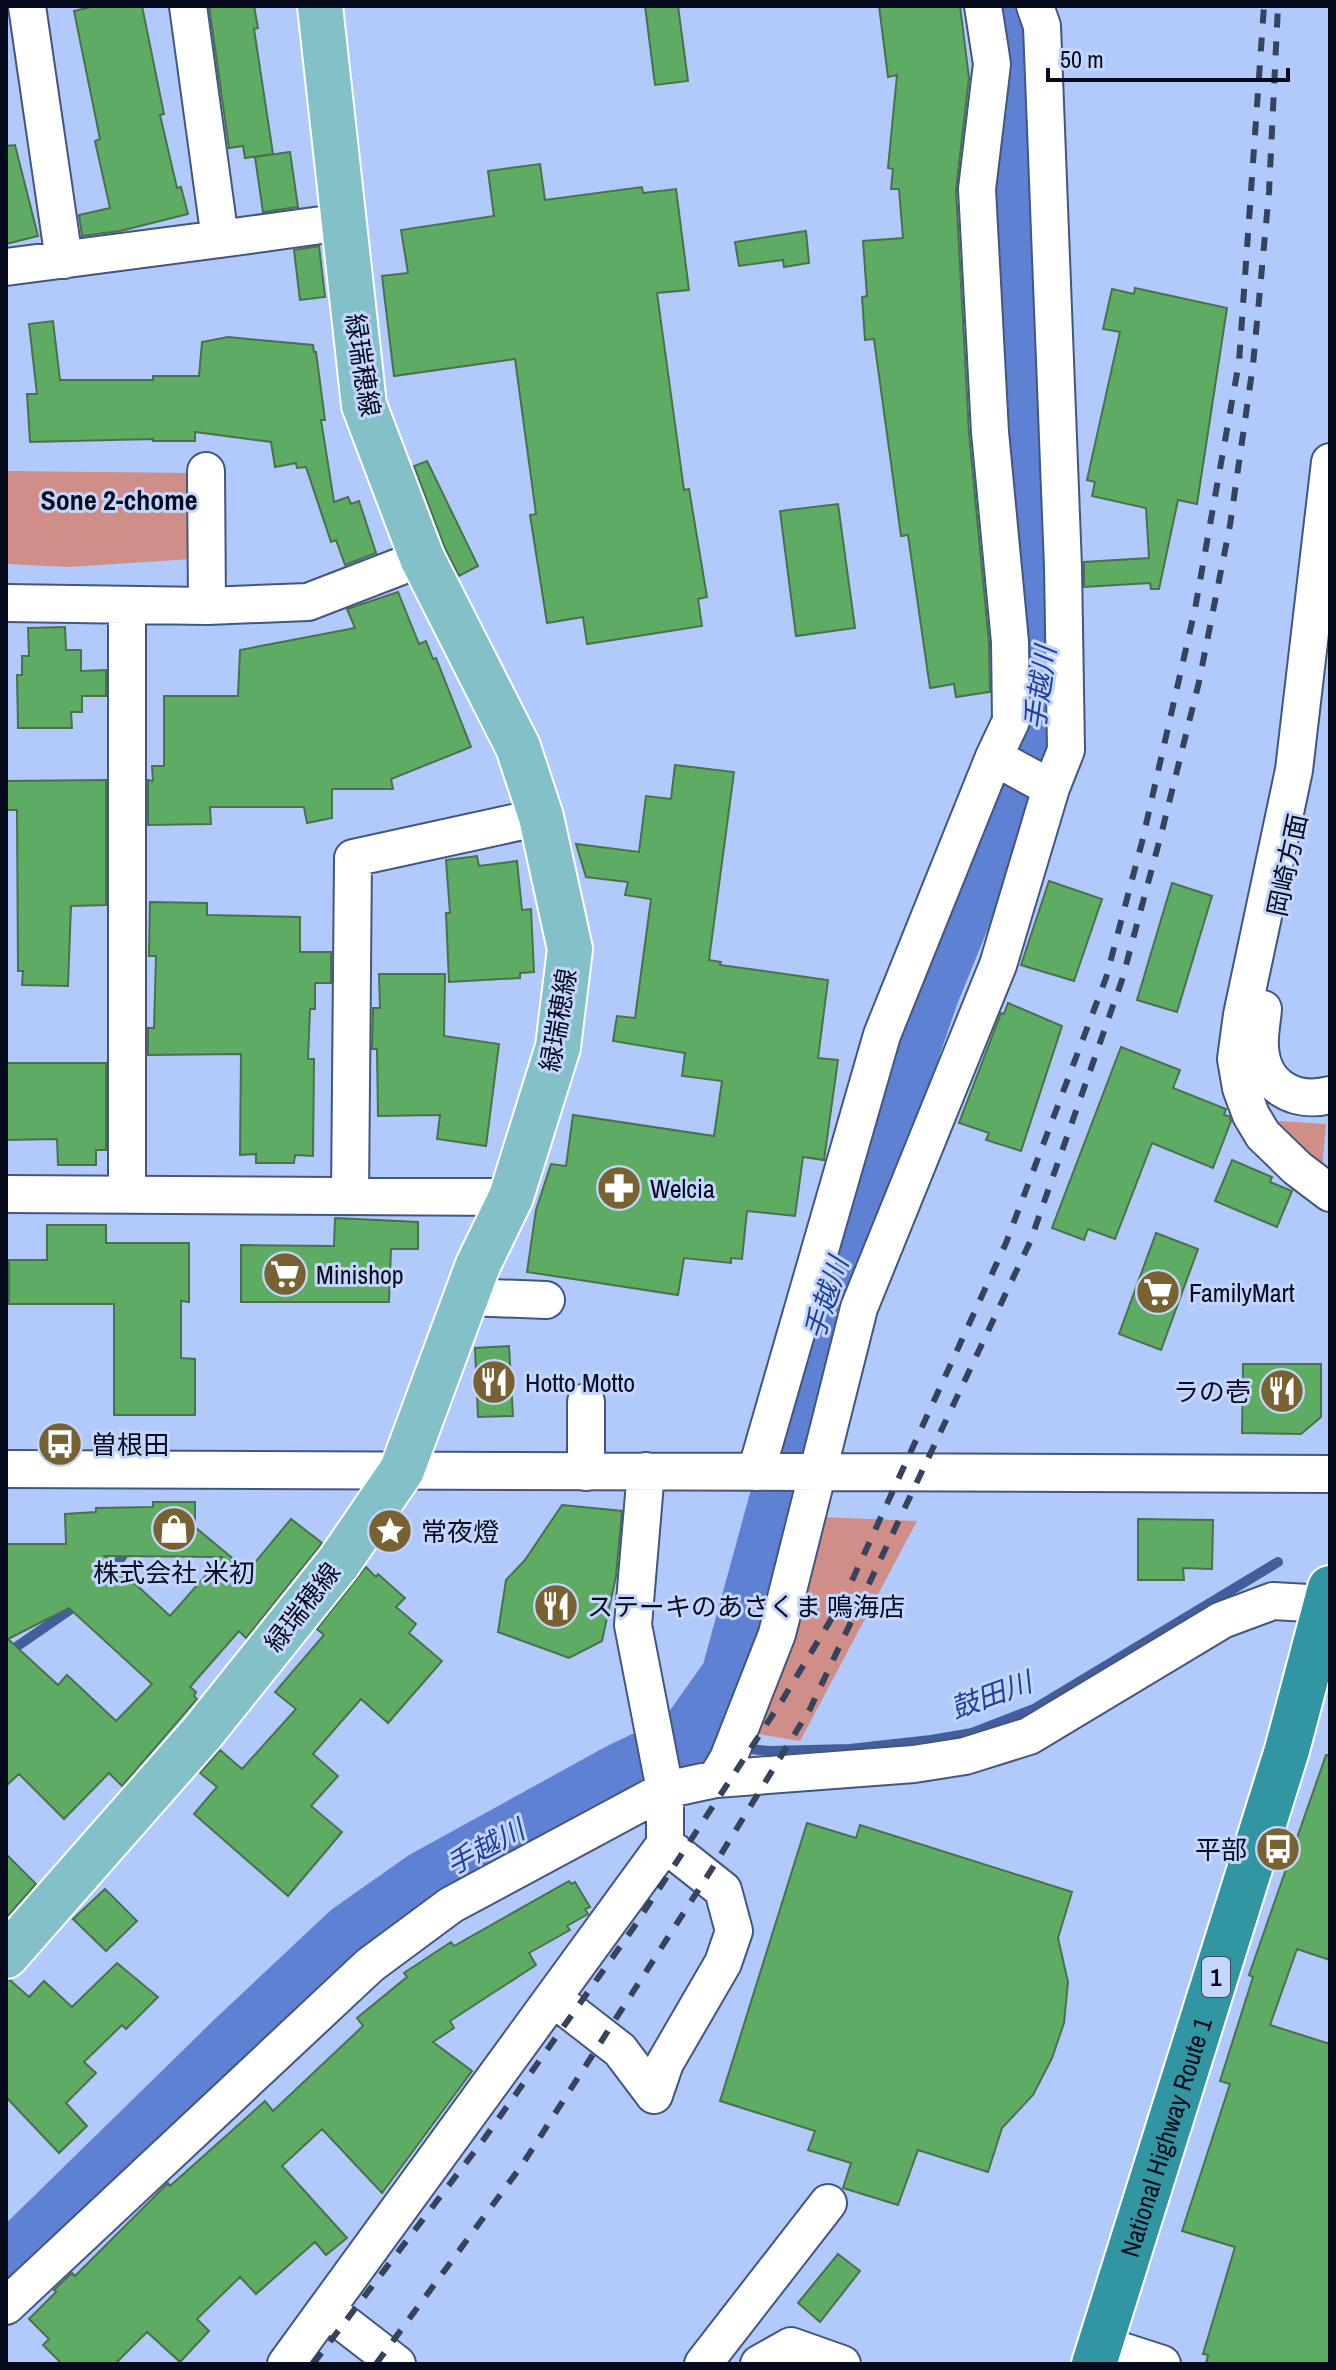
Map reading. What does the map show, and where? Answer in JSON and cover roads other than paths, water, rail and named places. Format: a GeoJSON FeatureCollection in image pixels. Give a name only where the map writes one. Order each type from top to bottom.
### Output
{"type":"FeatureCollection","features":[{"type":"Feature","properties":{"kind":"highway","name":"National Highway Route 1"},"geometry":{"type":"LineString","coordinates":[[1097,2354],[1287,1750],[1328,1596]]}},
{"type":"Feature","properties":{"kind":"main road","name":"緑瑞穂線"},"geometry":{"type":"LineString","coordinates":[[6,1956],[202,1733],[339,1562],[402,1470],[478,1265],[511,1197],[558,1047],[570,949],[541,817],[518,747],[422,558],[364,405],[320,6]]}},
{"type":"Feature","properties":{"kind":"street"},"geometry":{"type":"LineString","coordinates":[[27,6],[64,260]]}},
{"type":"Feature","properties":{"kind":"street"},"geometry":{"type":"LineString","coordinates":[[188,6],[220,239]]}},
{"type":"Feature","properties":{"kind":"street"},"geometry":{"type":"LineString","coordinates":[[759,1472],[882,1035],[998,759],[1011,721],[1010,642],[990,432],[977,189],[992,64],[983,6]]}},
{"type":"Feature","properties":{"kind":"street"},"geometry":{"type":"LineString","coordinates":[[728,1756],[777,1634],[814,1473],[859,1308],[998,965],[1045,785],[1066,750],[1042,26],[1035,6]]}},
{"type":"Feature","properties":{"kind":"street"},"geometry":{"type":"LineString","coordinates":[[6,267],[343,222]]}},
{"type":"Feature","properties":{"kind":"street"},"geometry":{"type":"LineString","coordinates":[[1330,462],[1294,770],[1293,804],[1242,1015],[1236,1059],[1241,1088],[1263,1135],[1297,1168],[1330,1193]]}},
{"type":"Feature","properties":{"kind":"street"},"geometry":{"type":"LineString","coordinates":[[206,471],[207,606]]}},
{"type":"Feature","properties":{"kind":"street"},"geometry":{"type":"LineString","coordinates":[[6,603],[207,606],[308,602],[422,558]]}},
{"type":"Feature","properties":{"kind":"street","name":"岡崎方面"},"geometry":{"type":"LineString","coordinates":[[1330,584],[1308,777],[1293,804],[1270,948],[1260,1047],[1273,1085],[1291,1095],[1330,1095]]}},
{"type":"Feature","properties":{"kind":"street"},"geometry":{"type":"LineString","coordinates":[[127,606],[127,1194]]}},
{"type":"Feature","properties":{"kind":"street"},"geometry":{"type":"LineString","coordinates":[[998,759],[1045,785]]}},
{"type":"Feature","properties":{"kind":"street"},"geometry":{"type":"LineString","coordinates":[[350,1196],[353,858],[541,817]]}},
{"type":"Feature","properties":{"kind":"street"},"geometry":{"type":"LineString","coordinates":[[6,1194],[511,1197]]}},
{"type":"Feature","properties":{"kind":"street"},"geometry":{"type":"LineString","coordinates":[[466,1297],[546,1300]]}},
{"type":"Feature","properties":{"kind":"street"},"geometry":{"type":"LineString","coordinates":[[586,1402],[586,1472]]}},
{"type":"Feature","properties":{"kind":"street"},"geometry":{"type":"LineString","coordinates":[[6,1469],[1330,1474]]}},
{"type":"Feature","properties":{"kind":"street"},"geometry":{"type":"LineString","coordinates":[[286,2364],[665,1844],[664,1785],[633,1625],[646,1471]]}},
{"type":"Feature","properties":{"kind":"street"},"geometry":{"type":"LineString","coordinates":[[6,2306],[370,1965],[451,1905],[664,1785],[728,1756],[914,1764],[998,1747],[1029,1736],[1222,1620],[1273,1601],[1328,1596]]}},
{"type":"Feature","properties":{"kind":"street"},"geometry":{"type":"LineString","coordinates":[[553,1998],[620,2050],[654,2095],[665,2063],[723,1963],[734,1931],[723,1890],[665,1844]]}},
{"type":"Feature","properties":{"kind":"street"},"geometry":{"type":"LineString","coordinates":[[703,2364],[828,2203]]}},
{"type":"Feature","properties":{"kind":"street"},"geometry":{"type":"LineString","coordinates":[[327,2310],[397,2364]]}},
{"type":"Feature","properties":{"kind":"street"},"geometry":{"type":"LineString","coordinates":[[759,2364],[761,2360],[791,2346],[842,2364]]}},
{"type":"Feature","properties":{"kind":"street"},"geometry":{"type":"LineString","coordinates":[[1097,2354],[1162,2364]]}},
{"type":"Feature","properties":{"kind":"waterway","name":"手越川"},"geometry":{"type":"LineString","coordinates":[[6,2264],[350,1932],[424,1880],[620,1772],[683,1742],[730,1676],[799,1424],[809,1345],[930,994],[1036,734],[1047,644],[1047,547],[1001,210],[1009,20],[1007,6]]}},
{"type":"Feature","properties":{"kind":"waterway"},"geometry":{"type":"LineString","coordinates":[[109,1576],[123,1555]]}},
{"type":"Feature","properties":{"kind":"waterway","name":"鼓田川"},"geometry":{"type":"LineString","coordinates":[[683,1742],[769,1751],[850,1749],[972,1733],[1034,1709],[1278,1562]]}},
{"type":"Feature","properties":{"kind":"waterway"},"geometry":{"type":"LineString","coordinates":[[6,1654],[80,1603]]}},
{"type":"Feature","properties":{"kind":"railway"},"geometry":{"type":"LineString","coordinates":[[313,2364],[484,2139],[634,1927],[783,1699],[844,1598],[1006,1243],[1106,978],[1142,842],[1195,609],[1239,362],[1264,6]]}},
{"type":"Feature","properties":{"kind":"railway"},"geometry":{"type":"LineString","coordinates":[[376,2364],[522,2165],[715,1864],[810,1709],[1030,1242],[1122,980],[1199,682],[1230,525],[1253,365],[1269,192],[1278,6]]}},
{"type":"Feature","properties":{"kind":"place","name":"Welcia"},"geometry":{"type":"Point","coordinates":[619,1188]}},
{"type":"Feature","properties":{"kind":"place","name":"Minishop"},"geometry":{"type":"Point","coordinates":[285,1274]}},
{"type":"Feature","properties":{"kind":"place","name":"FamilyMart"},"geometry":{"type":"Point","coordinates":[1158,1292]}},
{"type":"Feature","properties":{"kind":"place","name":"Hotto Motto"},"geometry":{"type":"Point","coordinates":[494,1382]}},
{"type":"Feature","properties":{"kind":"place","name":"ラの壱"},"geometry":{"type":"Point","coordinates":[1282,1391]}},
{"type":"Feature","properties":{"kind":"place","name":"曽根田"},"geometry":{"type":"Point","coordinates":[60,1444]}},
{"type":"Feature","properties":{"kind":"place","name":"株式会社 米初"},"geometry":{"type":"Point","coordinates":[174,1529]}},
{"type":"Feature","properties":{"kind":"place","name":"常夜燈"},"geometry":{"type":"Point","coordinates":[390,1531]}},
{"type":"Feature","properties":{"kind":"place","name":"ステーキのあさくま 鳴海店"},"geometry":{"type":"Point","coordinates":[556,1606]}},
{"type":"Feature","properties":{"kind":"place","name":"平部"},"geometry":{"type":"Point","coordinates":[1278,1849]}},
{"type":"Feature","properties":{"kind":"district","name":"Sone 2-chome"},"geometry":{"type":"Point","coordinates":[119,500]}}]}
